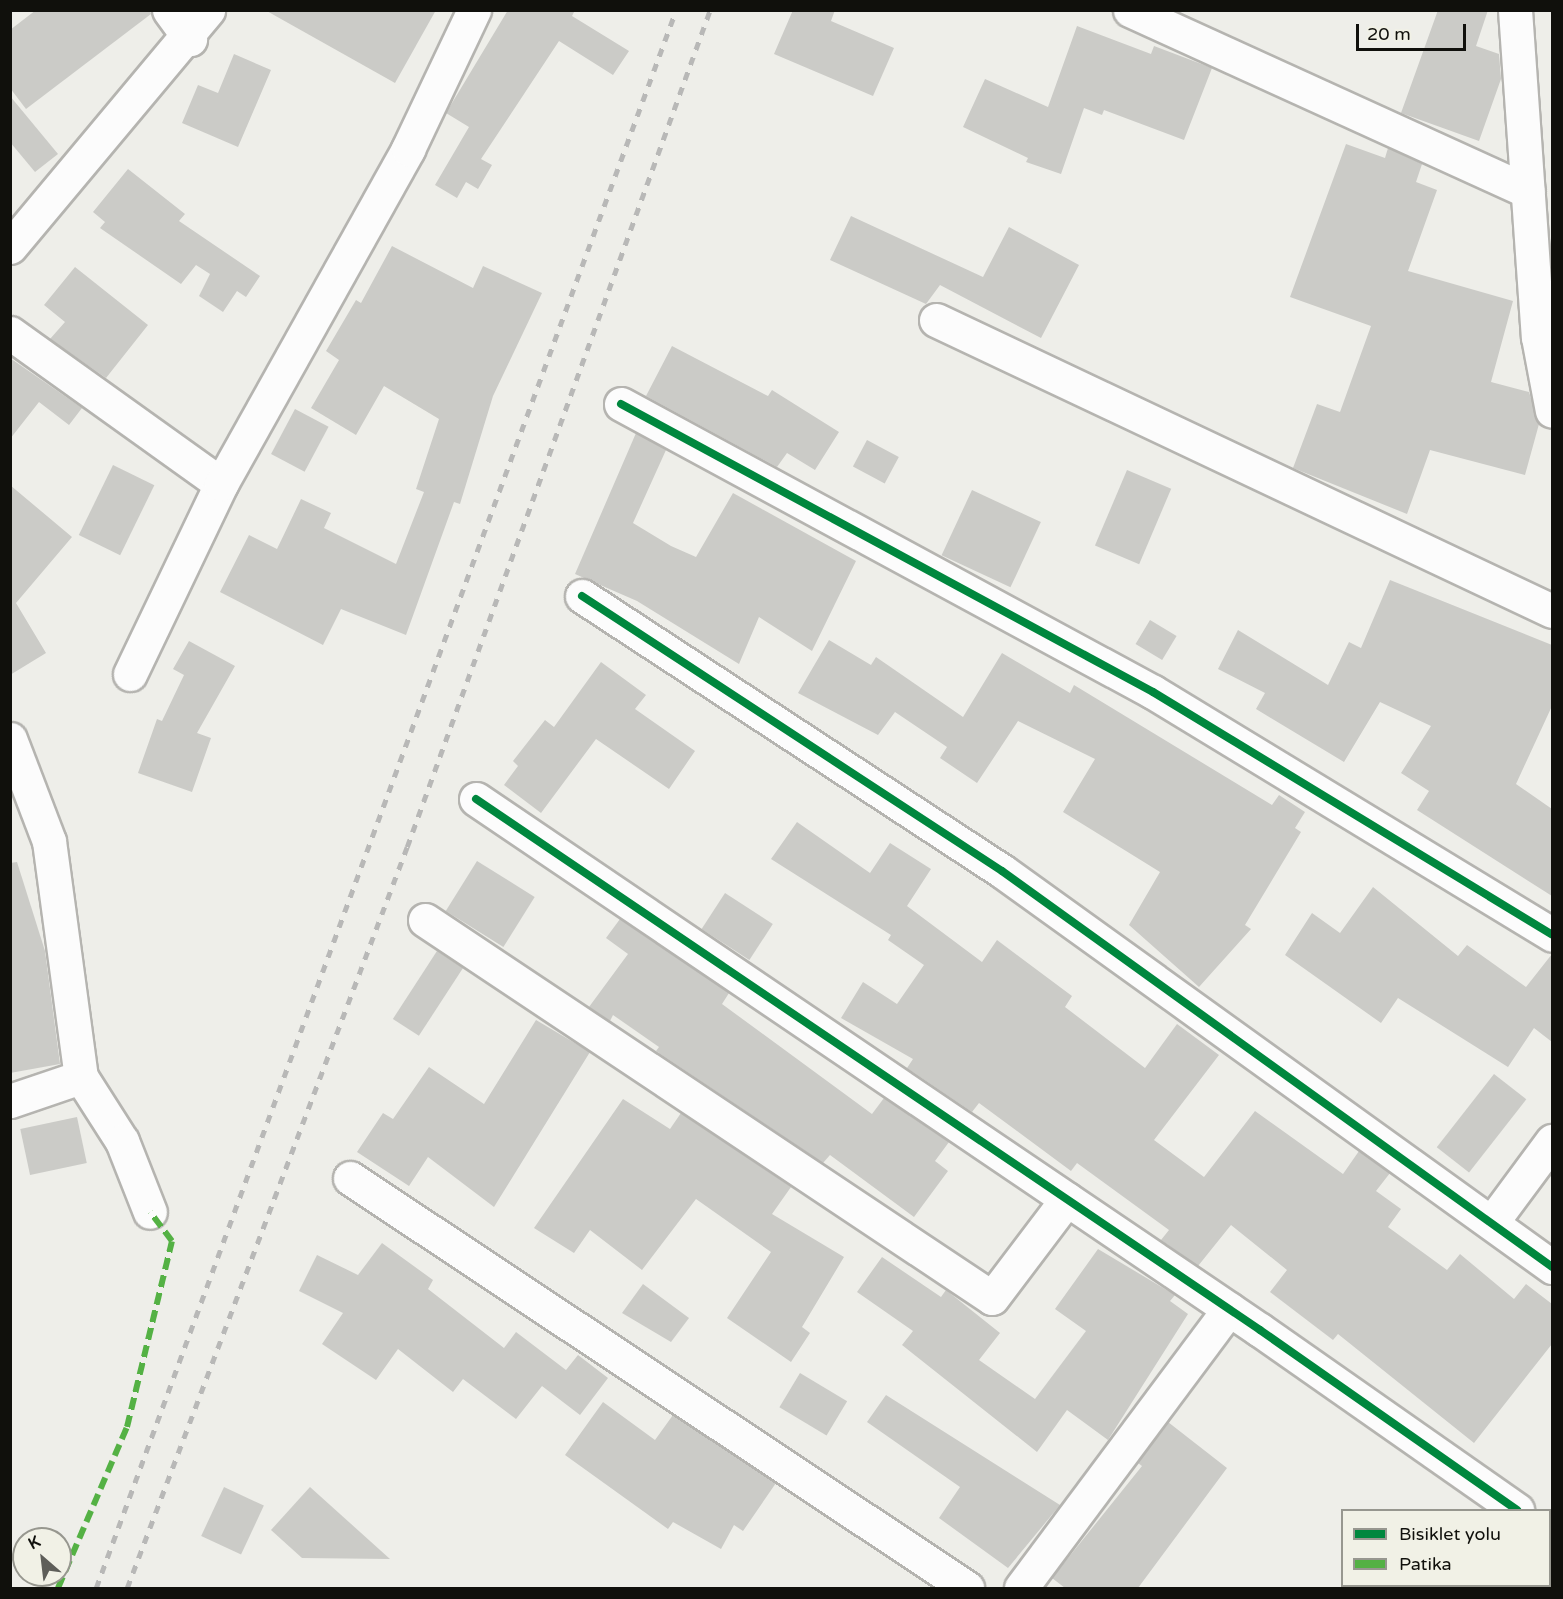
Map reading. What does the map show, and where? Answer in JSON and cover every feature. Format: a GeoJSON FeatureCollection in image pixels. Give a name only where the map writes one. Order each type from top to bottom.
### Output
{"type":"FeatureCollection","features":[{"type":"Feature","properties":{"kind":"street"},"geometry":{"type":"LineString","coordinates":[[169,10],[190,39]]}},
{"type":"Feature","properties":{"kind":"street"},"geometry":{"type":"LineString","coordinates":[[10,247],[190,39],[208,10]]}},
{"type":"Feature","properties":{"kind":"street"},"geometry":{"type":"LineString","coordinates":[[130,675],[221,484],[408,149],[474,10]]}},
{"type":"Feature","properties":{"kind":"street"},"geometry":{"type":"LineString","coordinates":[[1130,10],[1528,191]]}},
{"type":"Feature","properties":{"kind":"street"},"geometry":{"type":"LineString","coordinates":[[1515,10],[1538,337],[1552,411]]}},
{"type":"Feature","properties":{"kind":"street"},"geometry":{"type":"LineString","coordinates":[[936,320],[1552,611]]}},
{"type":"Feature","properties":{"kind":"street"},"geometry":{"type":"LineString","coordinates":[[10,333],[221,484]]}},
{"type":"Feature","properties":{"kind":"street"},"geometry":{"type":"LineString","coordinates":[[621,404],[1153,692],[1552,935]]}},
{"type":"Feature","properties":{"kind":"street"},"geometry":{"type":"LineString","coordinates":[[582,596],[1002,871],[1552,1267]]}},
{"type":"Feature","properties":{"kind":"street"},"geometry":{"type":"LineString","coordinates":[[10,739],[49,841],[81,1077],[122,1141],[150,1212]]}},
{"type":"Feature","properties":{"kind":"street"},"geometry":{"type":"LineString","coordinates":[[476,799],[1229,1309],[1516,1509]]}},
{"type":"Feature","properties":{"kind":"street"},"geometry":{"type":"LineString","coordinates":[[425,920],[992,1298],[1067,1199]]}},
{"type":"Feature","properties":{"kind":"street"},"geometry":{"type":"LineString","coordinates":[[10,1101],[81,1077]]}},
{"type":"Feature","properties":{"kind":"street"},"geometry":{"type":"LineString","coordinates":[[1492,1222],[1552,1141]]}},
{"type":"Feature","properties":{"kind":"street"},"geometry":{"type":"LineString","coordinates":[[350,1178],[968,1588]]}},
{"type":"Feature","properties":{"kind":"street"},"geometry":{"type":"LineString","coordinates":[[1021,1588],[1229,1309]]}},
{"type":"Feature","properties":{"kind":"building"},"geometry":{"type":"Polygon","coordinates":[[[36,10],[150,10],[151,14],[26,109],[10,88],[10,30],[36,10]]]}},
{"type":"Feature","properties":{"kind":"building"},"geometry":{"type":"Polygon","coordinates":[[[265,10],[436,10],[395,83],[265,10]]]}},
{"type":"Feature","properties":{"kind":"building"},"geometry":{"type":"Polygon","coordinates":[[[508,10],[575,10],[572,16],[629,51],[613,75],[559,41],[481,159],[492,165],[478,189],[466,182],[457,198],[435,185],[469,127],[446,113],[508,10]]]}},
{"type":"Feature","properties":{"kind":"building"},"geometry":{"type":"Polygon","coordinates":[[[793,10],[835,10],[831,21],[894,48],[873,96],[774,54],[793,10]]]}},
{"type":"Feature","properties":{"kind":"building"},"geometry":{"type":"Polygon","coordinates":[[[1438,10],[1488,10],[1476,46],[1499,54],[1501,79],[1479,141],[1401,113],[1438,10]]]}},
{"type":"Feature","properties":{"kind":"building"},"geometry":{"type":"Polygon","coordinates":[[[1077,26],[1151,54],[1154,46],[1212,68],[1184,140],[1104,110],[1102,115],[1084,108],[1061,174],[1026,162],[1028,158],[963,127],[985,79],[1048,107],[1077,26]]]}},
{"type":"Feature","properties":{"kind":"building"},"geometry":{"type":"Polygon","coordinates":[[[234,54],[271,70],[238,147],[182,123],[198,85],[218,93],[234,54]]]}},
{"type":"Feature","properties":{"kind":"building"},"geometry":{"type":"Polygon","coordinates":[[[10,96],[58,154],[35,172],[10,142],[10,96]]]}},
{"type":"Feature","properties":{"kind":"building"},"geometry":{"type":"Polygon","coordinates":[[[1346,144],[1385,158],[1388,148],[1422,164],[1416,182],[1437,190],[1408,271],[1513,301],[1491,382],[1529,392],[1539,424],[1525,475],[1430,450],[1407,514],[1293,468],[1317,404],[1340,412],[1371,326],[1290,297],[1346,144]]]}},
{"type":"Feature","properties":{"kind":"building"},"geometry":{"type":"Polygon","coordinates":[[[128,169],[185,214],[179,221],[260,276],[246,297],[237,291],[223,312],[199,296],[210,274],[196,265],[181,284],[100,228],[105,222],[93,212],[128,169]]]}},
{"type":"Feature","properties":{"kind":"building"},"geometry":{"type":"Polygon","coordinates":[[[851,216],[983,277],[1009,227],[1079,265],[1041,338],[940,285],[926,304],[830,260],[851,216]]]}},
{"type":"Feature","properties":{"kind":"building"},"geometry":{"type":"Polygon","coordinates":[[[392,246],[473,288],[483,266],[542,293],[493,396],[460,504],[454,502],[406,635],[341,609],[323,645],[220,592],[249,535],[277,549],[301,499],[331,513],[324,528],[396,564],[424,492],[416,489],[439,419],[384,386],[356,435],[311,408],[339,360],[326,351],[356,300],[361,303],[392,246]]]}},
{"type":"Feature","properties":{"kind":"building"},"geometry":{"type":"Polygon","coordinates":[[[75,267],[148,325],[106,378],[50,339],[65,322],[44,305],[75,267]]]}},
{"type":"Feature","properties":{"kind":"building"},"geometry":{"type":"Polygon","coordinates":[[[672,346],[768,396],[772,390],[839,432],[815,470],[787,453],[777,467],[646,396],[672,346]]]}},
{"type":"Feature","properties":{"kind":"building"},"geometry":{"type":"Polygon","coordinates":[[[10,358],[82,408],[69,425],[39,402],[10,439],[10,358]]]}},
{"type":"Feature","properties":{"kind":"building"},"geometry":{"type":"Polygon","coordinates":[[[295,409],[329,427],[305,472],[271,454],[295,409]]]}},
{"type":"Feature","properties":{"kind":"building"},"geometry":{"type":"Polygon","coordinates":[[[636,433],[666,450],[633,523],[671,546],[696,557],[733,493],[856,561],[812,651],[759,617],[739,664],[637,601],[575,574],[636,433]]]}},
{"type":"Feature","properties":{"kind":"building"},"geometry":{"type":"Polygon","coordinates":[[[867,440],[899,457],[885,483],[853,466],[867,440]]]}},
{"type":"Feature","properties":{"kind":"building"},"geometry":{"type":"Polygon","coordinates":[[[113,465],[154,485],[120,555],[79,535],[113,465]]]}},
{"type":"Feature","properties":{"kind":"building"},"geometry":{"type":"Polygon","coordinates":[[[1127,470],[1171,489],[1139,564],[1095,545],[1127,470]]]}},
{"type":"Feature","properties":{"kind":"building"},"geometry":{"type":"Polygon","coordinates":[[[10,485],[72,537],[16,603],[46,653],[10,675],[10,485]]]}},
{"type":"Feature","properties":{"kind":"building"},"geometry":{"type":"Polygon","coordinates":[[[972,490],[1041,522],[1010,587],[942,555],[972,490]]]}},
{"type":"Feature","properties":{"kind":"building"},"geometry":{"type":"Polygon","coordinates":[[[1390,580],[1552,645],[1552,706],[1516,784],[1552,809],[1552,896],[1417,810],[1429,791],[1401,773],[1431,726],[1380,702],[1344,762],[1256,709],[1265,693],[1218,669],[1238,630],[1328,685],[1349,642],[1361,648],[1390,580]]]}},
{"type":"Feature","properties":{"kind":"building"},"geometry":{"type":"Polygon","coordinates":[[[1150,620],[1177,636],[1162,660],[1136,644],[1150,620]]]}},
{"type":"Feature","properties":{"kind":"building"},"geometry":{"type":"Polygon","coordinates":[[[829,640],[871,665],[876,657],[963,717],[1002,653],[1070,693],[1074,685],[1272,805],[1279,795],[1305,812],[1295,828],[1301,832],[1245,925],[1251,929],[1199,987],[1129,925],[1160,872],[1063,812],[1095,759],[1018,721],[977,783],[940,758],[947,747],[895,712],[878,735],[798,693],[829,640]]]}},
{"type":"Feature","properties":{"kind":"building"},"geometry":{"type":"Polygon","coordinates":[[[189,641],[235,666],[197,733],[211,738],[192,792],[138,773],[157,719],[162,721],[184,675],[173,669],[189,641]]]}},
{"type":"Feature","properties":{"kind":"building"},"geometry":{"type":"Polygon","coordinates":[[[601,662],[646,695],[635,709],[695,751],[669,789],[596,739],[541,813],[504,785],[518,766],[513,761],[545,720],[554,727],[601,662]]]}},
{"type":"Feature","properties":{"kind":"building"},"geometry":{"type":"Polygon","coordinates":[[[797,822],[870,873],[890,843],[931,869],[907,906],[982,962],[997,940],[1072,996],[1065,1007],[1145,1068],[1177,1024],[1219,1055],[1154,1140],[1204,1177],[1255,1111],[1343,1174],[1359,1151],[1390,1173],[1376,1191],[1401,1209],[1388,1227],[1447,1270],[1460,1254],[1514,1299],[1526,1284],[1552,1304],[1552,1344],[1474,1443],[1338,1334],[1333,1340],[1270,1292],[1287,1270],[1231,1225],[1198,1266],[1161,1240],[1169,1230],[1077,1163],[1071,1171],[979,1103],[972,1112],[907,1068],[913,1059],[841,1018],[863,982],[897,1004],[924,965],[888,940],[891,935],[771,859],[797,822]]]}},
{"type":"Feature","properties":{"kind":"building"},"geometry":{"type":"Polygon","coordinates":[[[477,861],[535,897],[503,947],[446,911],[477,861]]]}},
{"type":"Feature","properties":{"kind":"building"},"geometry":{"type":"Polygon","coordinates":[[[17,862],[45,951],[60,1064],[10,1073],[10,863],[17,862]]]}},
{"type":"Feature","properties":{"kind":"building"},"geometry":{"type":"Polygon","coordinates":[[[1373,887],[1458,956],[1467,945],[1526,987],[1552,954],[1552,1042],[1534,1028],[1508,1067],[1398,998],[1381,1023],[1285,955],[1312,913],[1340,933],[1373,887]]]}},
{"type":"Feature","properties":{"kind":"building"},"geometry":{"type":"Polygon","coordinates":[[[725,893],[773,924],[749,960],[702,929],[725,893]]]}},
{"type":"Feature","properties":{"kind":"building"},"geometry":{"type":"Polygon","coordinates":[[[620,919],[729,993],[722,1004],[872,1114],[884,1098],[949,1142],[935,1161],[948,1171],[914,1217],[830,1155],[823,1163],[656,1051],[659,1047],[613,1015],[610,1021],[589,1007],[628,954],[606,938],[620,919]]]}},
{"type":"Feature","properties":{"kind":"building"},"geometry":{"type":"Polygon","coordinates":[[[437,951],[463,968],[419,1036],[393,1019],[437,951]]]}},
{"type":"Feature","properties":{"kind":"building"},"geometry":{"type":"Polygon","coordinates":[[[536,1020],[590,1052],[494,1207],[428,1157],[409,1186],[357,1152],[383,1113],[393,1119],[429,1067],[484,1104],[536,1020]]]}},
{"type":"Feature","properties":{"kind":"building"},"geometry":{"type":"Polygon","coordinates":[[[1494,1074],[1526,1099],[1469,1173],[1437,1147],[1494,1074]]]}},
{"type":"Feature","properties":{"kind":"building"},"geometry":{"type":"Polygon","coordinates":[[[623,1099],[670,1129],[681,1113],[791,1187],[772,1214],[844,1257],[802,1327],[810,1333],[791,1362],[727,1318],[771,1252],[696,1199],[642,1270],[590,1230],[574,1253],[534,1228],[623,1099]]]}},
{"type":"Feature","properties":{"kind":"building"},"geometry":{"type":"Polygon","coordinates":[[[77,1117],[87,1163],[30,1175],[20,1129],[77,1117]]]}},
{"type":"Feature","properties":{"kind":"building"},"geometry":{"type":"Polygon","coordinates":[[[382,1243],[433,1280],[428,1289],[504,1348],[516,1332],[566,1370],[578,1355],[608,1378],[580,1415],[542,1386],[516,1419],[463,1379],[453,1392],[398,1349],[376,1380],[322,1344],[343,1313],[299,1291],[317,1255],[358,1275],[382,1243]]]}},
{"type":"Feature","properties":{"kind":"building"},"geometry":{"type":"Polygon","coordinates":[[[1098,1249],[1175,1295],[1170,1301],[1188,1314],[1108,1440],[1067,1410],[1037,1452],[902,1345],[913,1331],[857,1292],[882,1257],[941,1297],[946,1290],[1000,1333],[979,1360],[1035,1399],[1086,1331],[1055,1309],[1098,1249]]]}},
{"type":"Feature","properties":{"kind":"building"},"geometry":{"type":"Polygon","coordinates":[[[643,1284],[689,1318],[671,1342],[622,1313],[643,1284]]]}},
{"type":"Feature","properties":{"kind":"building"},"geometry":{"type":"Polygon","coordinates":[[[800,1373],[847,1401],[827,1436],[779,1407],[800,1373]]]}},
{"type":"Feature","properties":{"kind":"building"},"geometry":{"type":"Polygon","coordinates":[[[886,1395],[1060,1505],[1008,1568],[939,1518],[960,1487],[867,1422],[886,1395]]]}},
{"type":"Feature","properties":{"kind":"building"},"geometry":{"type":"Polygon","coordinates":[[[603,1402],[655,1440],[673,1415],[776,1483],[743,1531],[734,1525],[721,1549],[673,1522],[668,1529],[565,1455],[603,1402]]]}},
{"type":"Feature","properties":{"kind":"building"},"geometry":{"type":"Polygon","coordinates":[[[1168,1422],[1227,1468],[1138,1588],[1065,1588],[1052,1578],[1142,1466],[1138,1463],[1168,1422]]]}},
{"type":"Feature","properties":{"kind":"building"},"geometry":{"type":"Polygon","coordinates":[[[224,1487],[264,1506],[241,1555],[201,1536],[224,1487]]]}},
{"type":"Feature","properties":{"kind":"building"},"geometry":{"type":"Polygon","coordinates":[[[310,1487],[390,1559],[302,1558],[271,1530],[310,1487]]]}},
{"type":"Feature","properties":{"kind":"railway"},"geometry":{"type":"LineString","coordinates":[[96,1588],[676,10]]}},
{"type":"Feature","properties":{"kind":"railway"},"geometry":{"type":"LineString","coordinates":[[127,1588],[407,847],[710,10]]}},
{"type":"Feature","properties":{"kind":"marked path"},"geometry":{"type":"LineString","coordinates":[[58,1588],[127,1427],[172,1241],[150,1212]]}},
{"type":"Feature","properties":{"kind":"cycle path"},"geometry":{"type":"LineString","coordinates":[[621,404],[1153,692],[1552,935]]}},
{"type":"Feature","properties":{"kind":"cycle path"},"geometry":{"type":"LineString","coordinates":[[582,596],[1002,871],[1552,1267]]}},
{"type":"Feature","properties":{"kind":"cycle path"},"geometry":{"type":"LineString","coordinates":[[476,799],[1260,1330],[1516,1509]]}}]}
